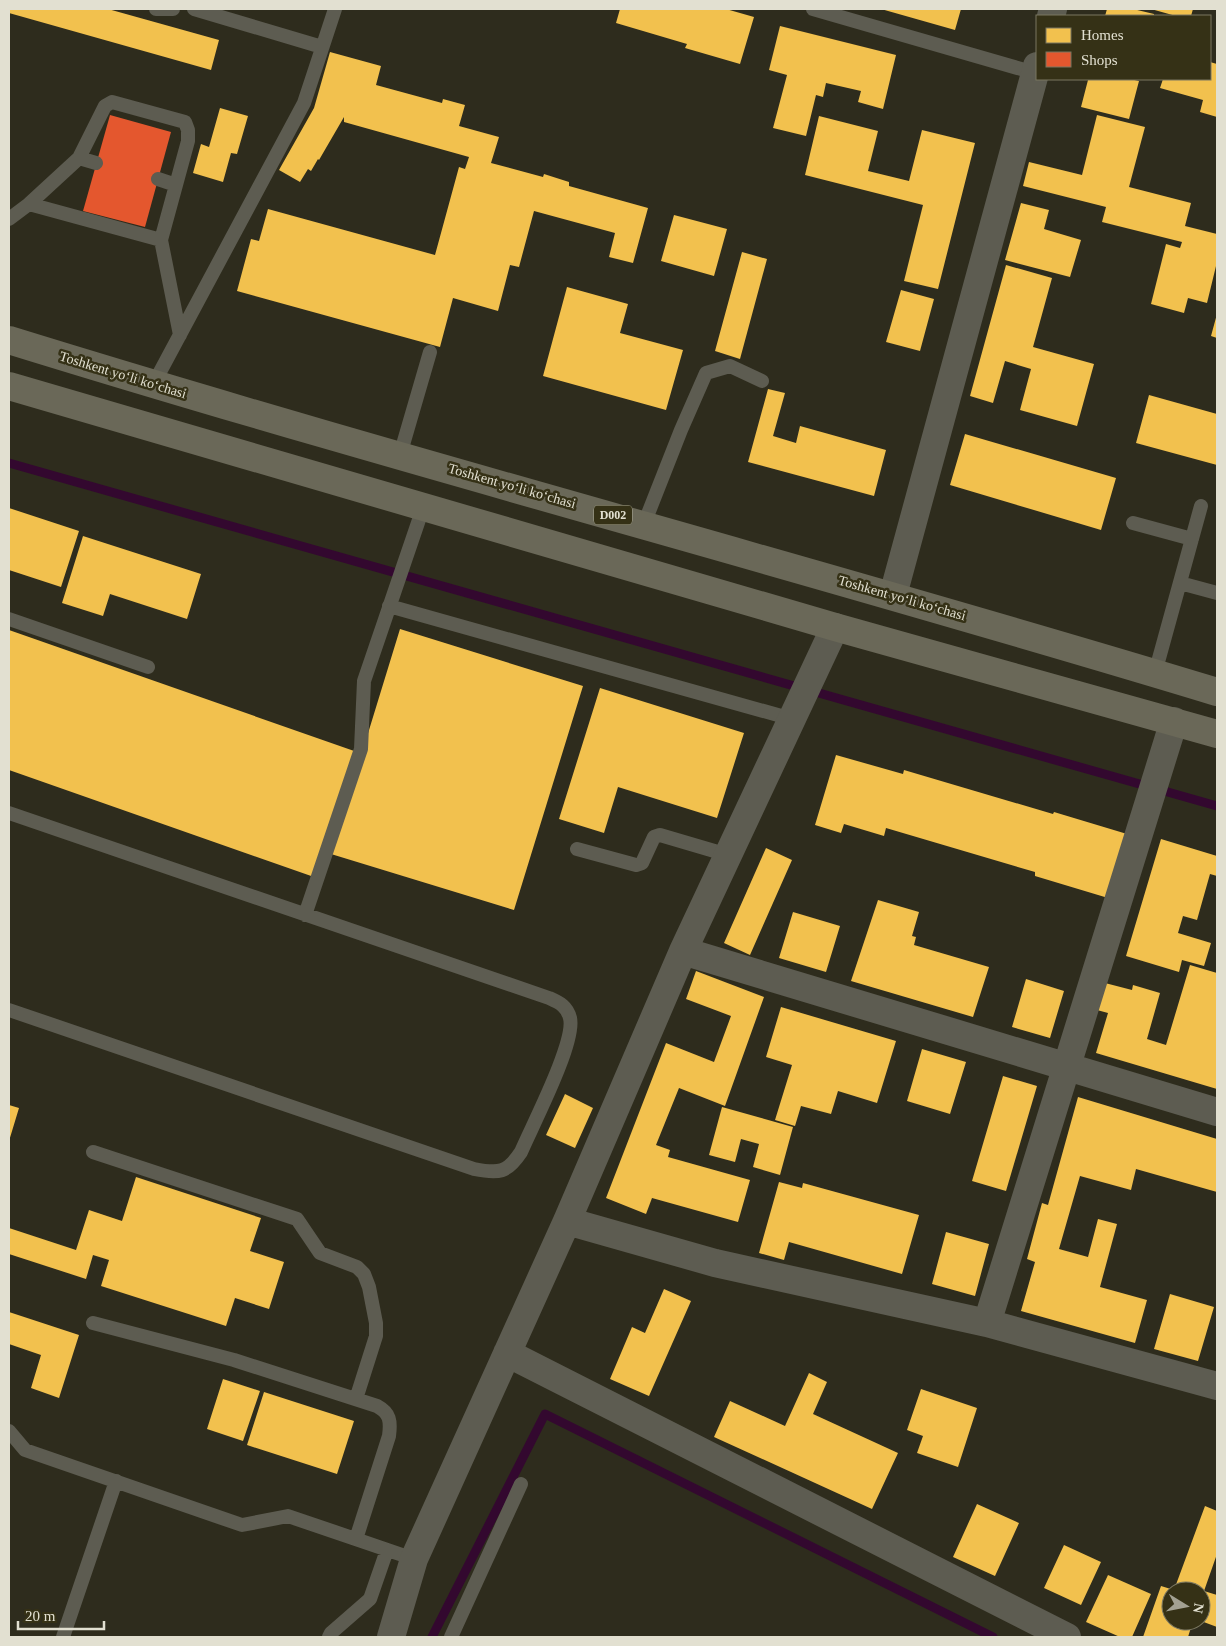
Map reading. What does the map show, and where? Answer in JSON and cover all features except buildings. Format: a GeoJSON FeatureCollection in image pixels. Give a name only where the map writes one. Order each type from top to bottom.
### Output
{"type":"FeatureCollection","features":[{"type":"Feature","properties":{"kind":"highway","name":"Toshkent yo‘li ko‘chasi"},"geometry":{"type":"LineString","coordinates":[[9,340],[154,385],[893,595],[1217,692]]}},
{"type":"Feature","properties":{"kind":"highway"},"geometry":{"type":"LineString","coordinates":[[9,386],[835,627],[1217,734]]}},
{"type":"Feature","properties":{"kind":"street"},"geometry":{"type":"LineString","coordinates":[[893,595],[1036,70]]}},
{"type":"Feature","properties":{"kind":"street"},"geometry":{"type":"LineString","coordinates":[[391,1637],[414,1559],[567,1221],[683,951],[835,627]]}},
{"type":"Feature","properties":{"kind":"street"},"geometry":{"type":"LineString","coordinates":[[987,1322],[1174,721]]}},
{"type":"Feature","properties":{"kind":"street"},"geometry":{"type":"LineString","coordinates":[[683,951],[1217,1112]]}},
{"type":"Feature","properties":{"kind":"street"},"geometry":{"type":"LineString","coordinates":[[567,1221],[715,1263],[987,1322],[1217,1386]]}},
{"type":"Feature","properties":{"kind":"street"},"geometry":{"type":"LineString","coordinates":[[506,1353],[1067,1637]]}},
{"type":"Feature","properties":{"kind":"lane"},"geometry":{"type":"LineString","coordinates":[[156,9],[173,9]]}},
{"type":"Feature","properties":{"kind":"lane"},"geometry":{"type":"LineString","coordinates":[[194,9],[322,47]]}},
{"type":"Feature","properties":{"kind":"lane"},"geometry":{"type":"LineString","coordinates":[[154,385],[304,103],[335,9]]}},
{"type":"Feature","properties":{"kind":"lane"},"geometry":{"type":"LineString","coordinates":[[813,9],[1036,70]]}},
{"type":"Feature","properties":{"kind":"lane"},"geometry":{"type":"LineString","coordinates":[[9,219],[29,204],[79,158],[104,106],[112,102],[131,105],[185,122],[188,130],[188,141],[161,240],[180,335]]}},
{"type":"Feature","properties":{"kind":"lane"},"geometry":{"type":"LineString","coordinates":[[79,158],[96,163]]}},
{"type":"Feature","properties":{"kind":"lane"},"geometry":{"type":"LineString","coordinates":[[158,180],[176,185]]}},
{"type":"Feature","properties":{"kind":"lane"},"geometry":{"type":"LineString","coordinates":[[29,204],[161,240]]}},
{"type":"Feature","properties":{"kind":"lane"},"geometry":{"type":"LineString","coordinates":[[400,455],[430,352]]}},
{"type":"Feature","properties":{"kind":"lane"},"geometry":{"type":"LineString","coordinates":[[644,524],[706,373],[730,366],[762,381]]}},
{"type":"Feature","properties":{"kind":"lane"},"geometry":{"type":"LineString","coordinates":[[1156,673],[1201,506]]}},
{"type":"Feature","properties":{"kind":"lane"},"geometry":{"type":"LineString","coordinates":[[305,915],[361,749],[364,681],[422,508]]}},
{"type":"Feature","properties":{"kind":"lane"},"geometry":{"type":"LineString","coordinates":[[1133,523],[1192,539]]}},
{"type":"Feature","properties":{"kind":"lane"},"geometry":{"type":"LineString","coordinates":[[1180,583],[1217,594]]}},
{"type":"Feature","properties":{"kind":"lane"},"geometry":{"type":"LineString","coordinates":[[389,606],[801,699]]}},
{"type":"Feature","properties":{"kind":"lane"},"geometry":{"type":"LineString","coordinates":[[9,619],[148,667]]}},
{"type":"Feature","properties":{"kind":"lane"},"geometry":{"type":"LineString","coordinates":[[9,813],[549,998],[564,1005],[571,1020],[568,1045],[521,1152],[511,1166],[493,1173],[474,1169],[9,1010]]}},
{"type":"Feature","properties":{"kind":"lane"},"geometry":{"type":"LineString","coordinates":[[577,849],[636,865],[642,863],[654,837],[660,835],[728,855]]}},
{"type":"Feature","properties":{"kind":"lane"},"geometry":{"type":"LineString","coordinates":[[93,1152],[297,1219],[320,1253],[357,1267],[364,1274],[369,1286],[376,1323],[376,1336],[356,1399]]}},
{"type":"Feature","properties":{"kind":"lane"},"geometry":{"type":"LineString","coordinates":[[94,1323],[234,1360],[386,1410],[390,1421],[389,1436],[356,1538]]}},
{"type":"Feature","properties":{"kind":"lane"},"geometry":{"type":"LineString","coordinates":[[9,1431],[25,1450],[242,1525],[288,1516],[414,1559]]}},
{"type":"Feature","properties":{"kind":"lane"},"geometry":{"type":"LineString","coordinates":[[63,1637],[116,1481]]}},
{"type":"Feature","properties":{"kind":"lane"},"geometry":{"type":"LineString","coordinates":[[451,1637],[521,1484]]}},
{"type":"Feature","properties":{"kind":"lane"},"geometry":{"type":"LineString","coordinates":[[330,1637],[331,1633],[370,1600],[387,1550]]}},
{"type":"Feature","properties":{"kind":"waterway"},"geometry":{"type":"LineString","coordinates":[[9,463],[1217,806]]}},
{"type":"Feature","properties":{"kind":"waterway"},"geometry":{"type":"LineString","coordinates":[[432,1637],[545,1414],[993,1637]]}}]}
